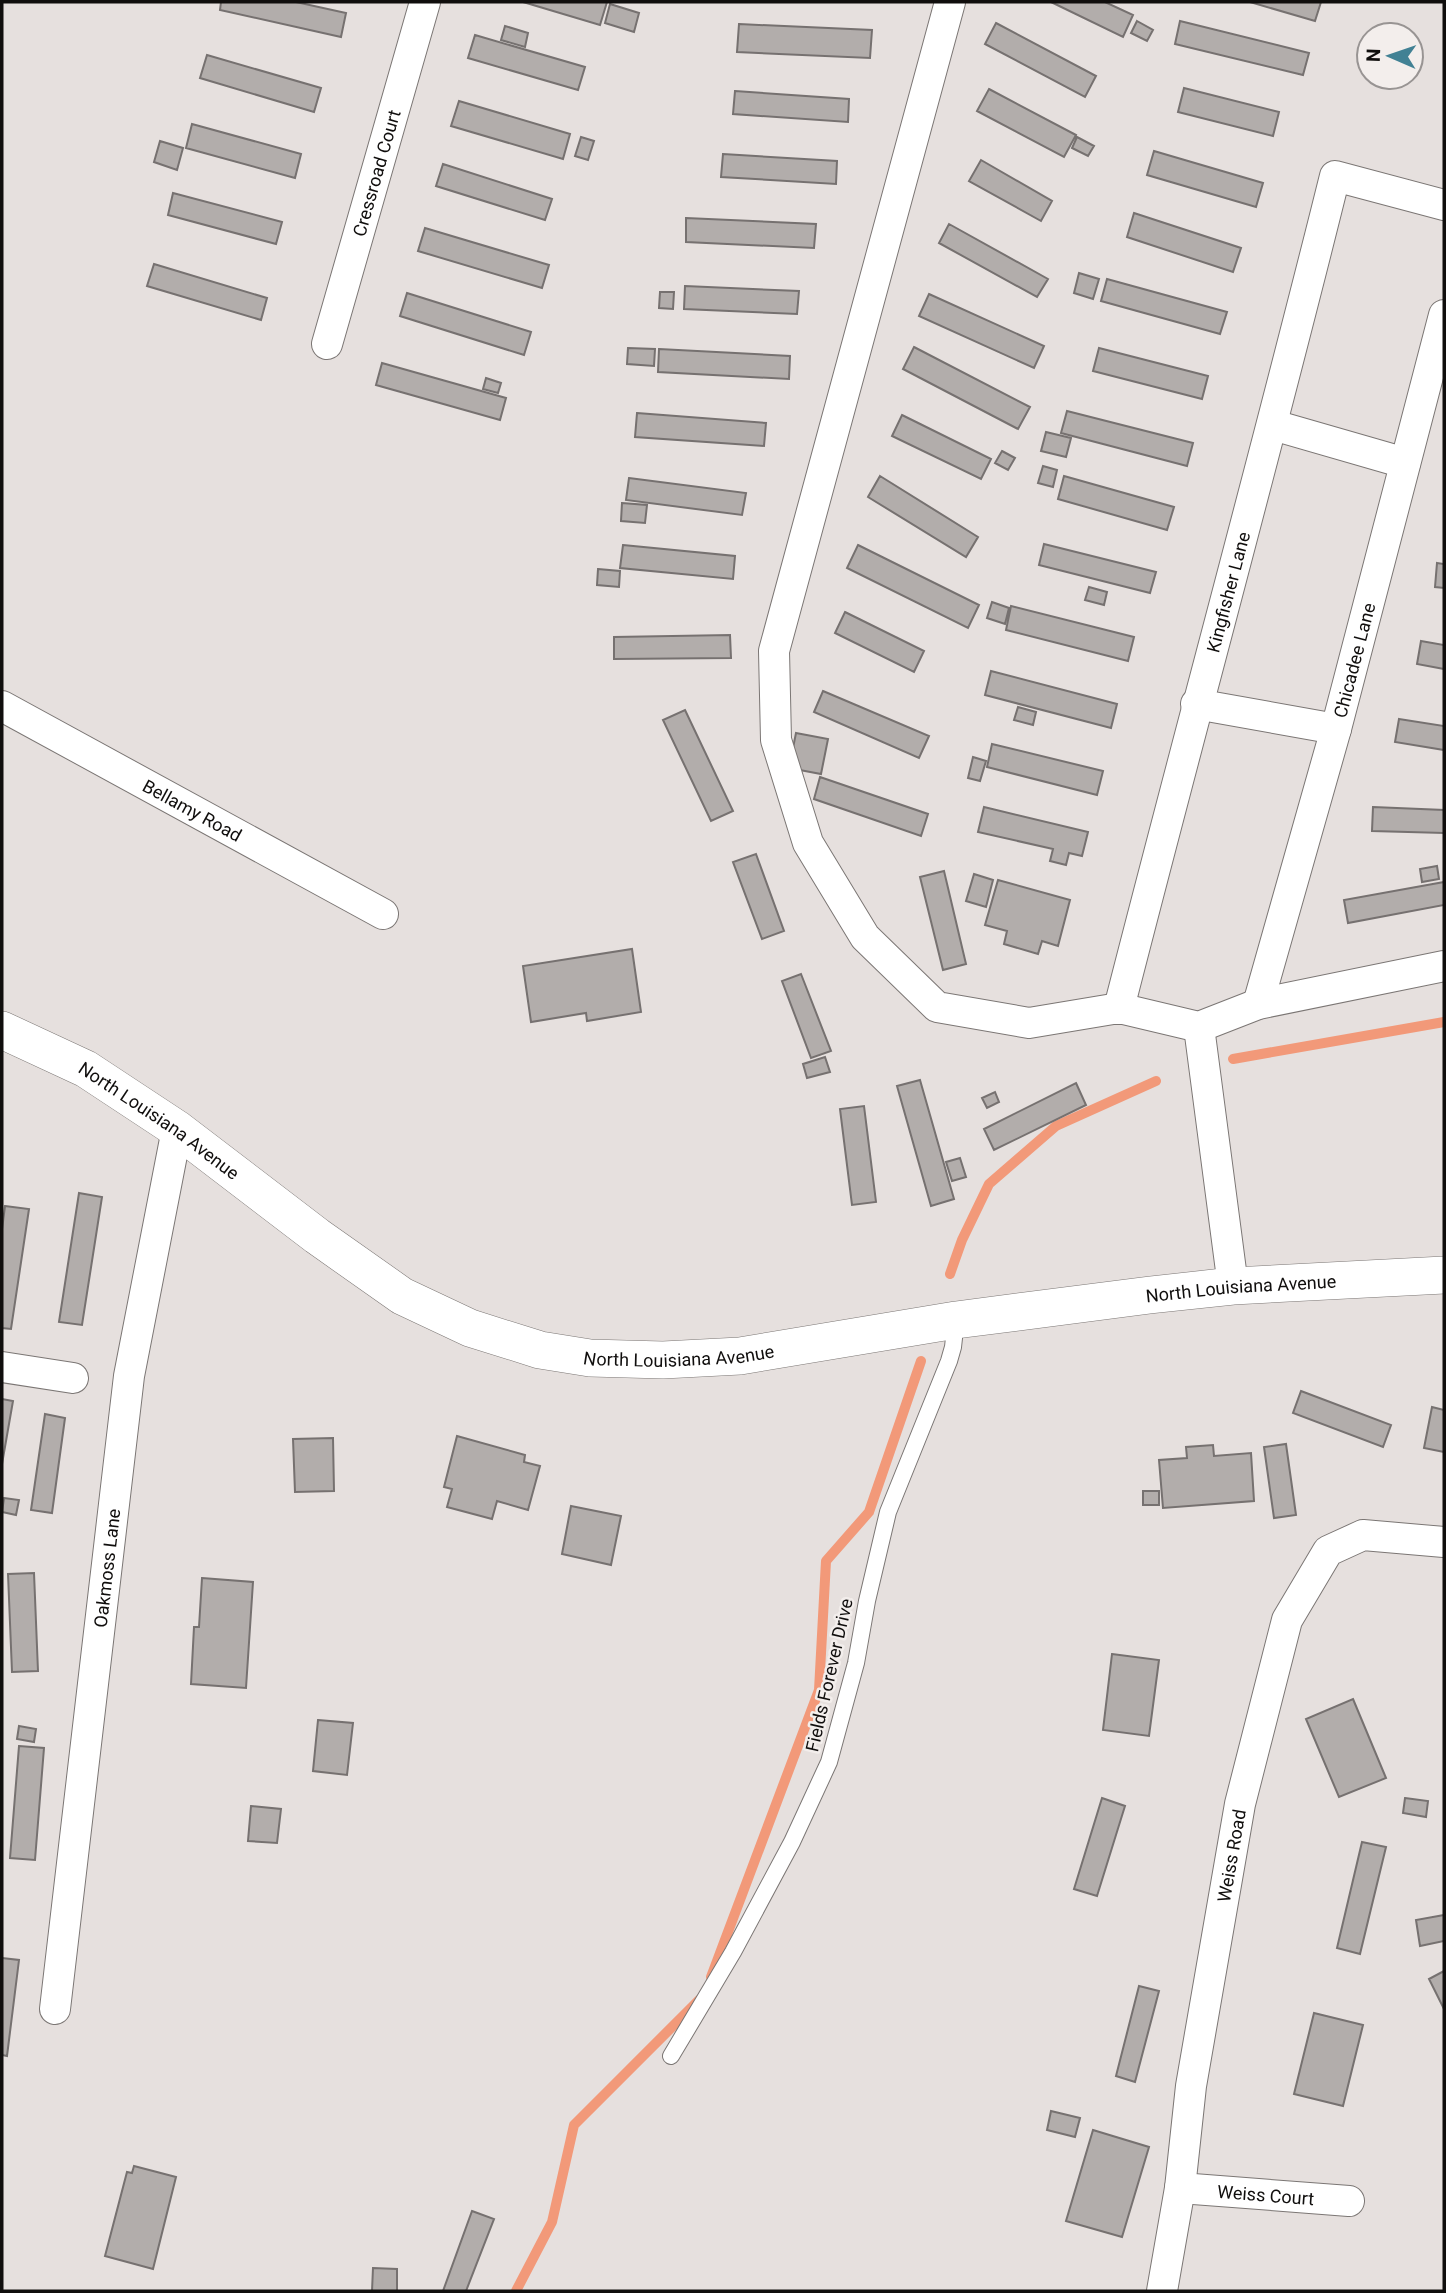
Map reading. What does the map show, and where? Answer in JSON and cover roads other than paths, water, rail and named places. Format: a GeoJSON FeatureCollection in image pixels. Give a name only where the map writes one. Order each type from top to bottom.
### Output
{"type":"FeatureCollection","features":[{"type":"Feature","properties":{"kind":"street","name":"Cressroad Court"},"geometry":{"type":"LineString","coordinates":[[327,344],[425,2]]}},
{"type":"Feature","properties":{"kind":"street"},"geometry":{"type":"LineString","coordinates":[[950,2],[774,651],[776,740],[808,843],[865,937],[937,1007],[1029,1023],[1119,1007],[1199,1027],[1258,1004],[1444,966]]}},
{"type":"Feature","properties":{"kind":"street","name":"Kingfisher Lane"},"geometry":{"type":"LineString","coordinates":[[1119,1007],[1196,704],[1273,425],[1335,176],[1444,205]]}},
{"type":"Feature","properties":{"kind":"street","name":"Chicadee Lane"},"geometry":{"type":"LineString","coordinates":[[1258,1004],[1336,729],[1444,315]]}},
{"type":"Feature","properties":{"kind":"street"},"geometry":{"type":"LineString","coordinates":[[1273,425],[1405,463]]}},
{"type":"Feature","properties":{"kind":"street"},"geometry":{"type":"LineString","coordinates":[[1196,704],[1336,729]]}},
{"type":"Feature","properties":{"kind":"street","name":"Bellamy Road"},"geometry":{"type":"LineString","coordinates":[[2,706],[383,914]]}},
{"type":"Feature","properties":{"kind":"street"},"geometry":{"type":"LineString","coordinates":[[1199,1027],[1233,1286]]}},
{"type":"Feature","properties":{"kind":"street","name":"North Louisiana Avenue"},"geometry":{"type":"LineString","coordinates":[[2,1030],[86,1069],[177,1129],[317,1236],[402,1296],[470,1328],[540,1350],[590,1358],[651,1360],[740,1356],[956,1320],[1233,1286],[1444,1275]]}},
{"type":"Feature","properties":{"kind":"street","name":"Oakmoss Lane"},"geometry":{"type":"LineString","coordinates":[[55,2009],[129,1376],[177,1129]]}},
{"type":"Feature","properties":{"kind":"street"},"geometry":{"type":"LineString","coordinates":[[2,1367],[74,1378]]}},
{"type":"Feature","properties":{"kind":"street","name":"Weiss Road"},"geometry":{"type":"LineString","coordinates":[[1162,2291],[1180,2188],[1191,2086],[1240,1804],[1287,1620],[1328,1551],[1363,1535],[1444,1542]]}},
{"type":"Feature","properties":{"kind":"street","name":"Weiss Court"},"geometry":{"type":"LineString","coordinates":[[1180,2188],[1349,2201]]}},
{"type":"Feature","properties":{"kind":"lane","name":"Fields Forever Drive"},"geometry":{"type":"LineString","coordinates":[[671,2056],[733,1952],[792,1842],[829,1762],[856,1663],[888,1512],[949,1361],[956,1320]]}},
{"type":"Feature","properties":{"kind":"waterway"},"geometry":{"type":"LineString","coordinates":[[1233,1059],[1444,1022]]}},
{"type":"Feature","properties":{"kind":"waterway"},"geometry":{"type":"LineString","coordinates":[[950,1274],[962,1240],[989,1184],[1056,1126],[1156,1081]]}},
{"type":"Feature","properties":{"kind":"waterway"},"geometry":{"type":"LineString","coordinates":[[711,1977],[819,1690],[826,1561],[869,1512],[921,1361]]}},
{"type":"Feature","properties":{"kind":"waterway"},"geometry":{"type":"LineString","coordinates":[[516,2291],[552,2222],[574,2125],[699,2000]]}}]}
